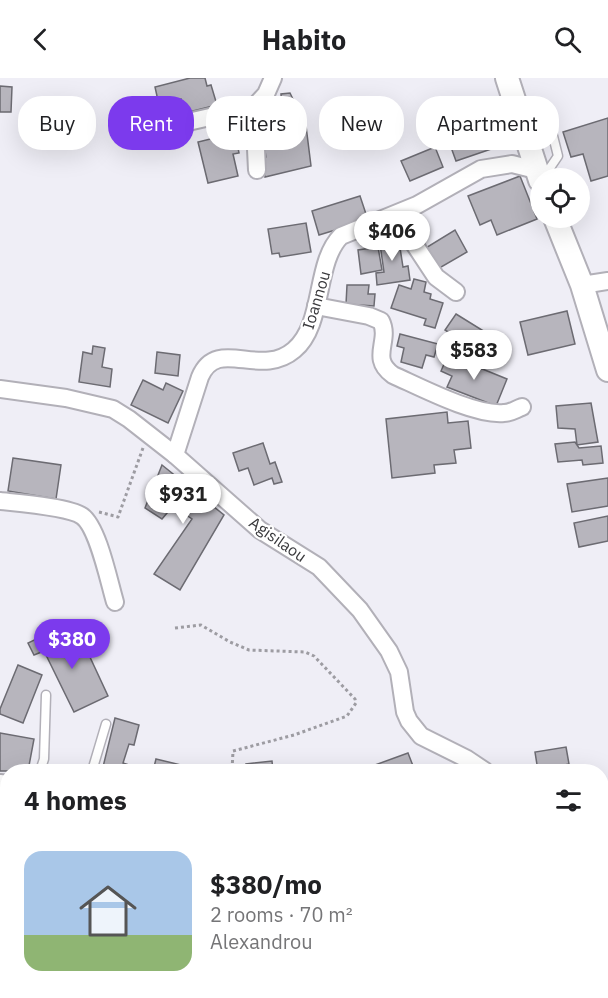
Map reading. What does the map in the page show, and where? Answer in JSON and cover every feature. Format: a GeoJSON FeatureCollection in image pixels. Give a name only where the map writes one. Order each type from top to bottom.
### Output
{"type":"FeatureCollection","features":[{"type":"Feature","properties":{"kind":"main road"},"geometry":{"type":"LineString","coordinates":[[507,78],[537,168]]}},
{"type":"Feature","properties":{"kind":"main road"},"geometry":{"type":"LineString","coordinates":[[559,228],[582,285],[608,370]]}},
{"type":"Feature","properties":{"kind":"street"},"geometry":{"type":"LineString","coordinates":[[264,96],[273,78]]}},
{"type":"Feature","properties":{"kind":"street"},"geometry":{"type":"LineString","coordinates":[[256,150],[257,170]]}},
{"type":"Feature","properties":{"kind":"street","name":"Ioannou"},"geometry":{"type":"LineString","coordinates":[[175,455],[204,368],[220,358],[267,362],[280,359],[301,344],[316,306],[329,255],[341,236],[394,215],[481,169],[512,164],[530,172]]}},
{"type":"Feature","properties":{"kind":"street"},"geometry":{"type":"LineString","coordinates":[[394,215],[436,277],[456,292]]}},
{"type":"Feature","properties":{"kind":"street"},"geometry":{"type":"LineString","coordinates":[[582,285],[608,281]]}},
{"type":"Feature","properties":{"kind":"street"},"geometry":{"type":"LineString","coordinates":[[316,306],[369,316],[381,321],[384,326],[382,364],[385,370],[393,375],[482,411],[511,412],[522,406]]}},
{"type":"Feature","properties":{"kind":"street","name":"Agisilaou"},"geometry":{"type":"LineString","coordinates":[[0,388],[91,403],[112,409],[148,433],[175,455],[260,530],[313,563],[334,581],[360,610],[393,658],[399,672],[405,712],[415,730],[474,764]]}},
{"type":"Feature","properties":{"kind":"street"},"geometry":{"type":"LineString","coordinates":[[0,501],[68,511],[84,517],[94,533],[115,602]]}},
{"type":"Feature","properties":{"kind":"lane"},"geometry":{"type":"LineString","coordinates":[[42,764],[45,695]]}},
{"type":"Feature","properties":{"kind":"lane"},"geometry":{"type":"LineString","coordinates":[[94,764],[106,724]]}},
{"type":"Feature","properties":{"kind":"path"},"geometry":{"type":"LineString","coordinates":[[84,517],[89,509],[118,517],[148,433]]}},
{"type":"Feature","properties":{"kind":"path"},"geometry":{"type":"LineString","coordinates":[[175,628],[201,625],[249,650],[305,652],[314,656],[355,699],[356,703],[347,716],[294,735],[233,751],[232,764]]}},
{"type":"Feature","properties":{"kind":"building"},"geometry":{"type":"Polygon","coordinates":[[[190,78],[205,78],[207,86],[211,85],[214,96],[206,96],[206,108],[194,111],[194,96],[157,96],[155,87],[190,78]]]}},
{"type":"Feature","properties":{"kind":"building"},"geometry":{"type":"Polygon","coordinates":[[[0,86],[12,87],[11,112],[0,112],[0,86]]]}},
{"type":"Feature","properties":{"kind":"building"},"geometry":{"type":"Polygon","coordinates":[[[290,93],[291,96],[281,96],[281,94],[290,93]]]}},
{"type":"Feature","properties":{"kind":"building"},"geometry":{"type":"Polygon","coordinates":[[[608,118],[608,176],[591,181],[590,168],[587,168],[583,154],[571,157],[563,132],[608,118]]]}},
{"type":"Feature","properties":{"kind":"building"},"geometry":{"type":"Polygon","coordinates":[[[307,134],[311,166],[265,177],[262,159],[266,157],[265,150],[307,150],[307,134]]]}},
{"type":"Feature","properties":{"kind":"building"},"geometry":{"type":"Polygon","coordinates":[[[206,140],[206,150],[238,150],[239,153],[233,154],[238,176],[208,183],[198,142],[206,140]]]}},
{"type":"Feature","properties":{"kind":"building"},"geometry":{"type":"Polygon","coordinates":[[[428,150],[436,150],[443,167],[410,181],[401,161],[428,150]]]}},
{"type":"Feature","properties":{"kind":"building"},"geometry":{"type":"Polygon","coordinates":[[[452,150],[488,150],[456,161],[452,150]]]}},
{"type":"Feature","properties":{"kind":"building"},"geometry":{"type":"Polygon","coordinates":[[[520,176],[530,201],[530,222],[497,235],[491,220],[480,225],[468,196],[520,176]]]}},
{"type":"Feature","properties":{"kind":"building"},"geometry":{"type":"Polygon","coordinates":[[[360,196],[368,220],[319,235],[312,211],[360,196]]]}},
{"type":"Feature","properties":{"kind":"building"},"geometry":{"type":"Polygon","coordinates":[[[306,223],[311,252],[280,257],[279,253],[272,254],[268,229],[306,223]]]}},
{"type":"Feature","properties":{"kind":"building"},"geometry":{"type":"Polygon","coordinates":[[[455,230],[467,252],[436,270],[424,249],[455,230]]]}},
{"type":"Feature","properties":{"kind":"building"},"geometry":{"type":"Polygon","coordinates":[[[398,235],[403,267],[408,266],[410,280],[377,285],[376,273],[384,272],[379,237],[398,235]]]}},
{"type":"Feature","properties":{"kind":"building"},"geometry":{"type":"Polygon","coordinates":[[[378,247],[382,270],[361,274],[358,250],[378,247]]]}},
{"type":"Feature","properties":{"kind":"building"},"geometry":{"type":"Polygon","coordinates":[[[414,279],[426,282],[424,292],[431,294],[430,299],[443,303],[435,328],[424,325],[426,319],[391,308],[399,285],[411,289],[414,279]]]}},
{"type":"Feature","properties":{"kind":"building"},"geometry":{"type":"Polygon","coordinates":[[[347,285],[369,285],[368,294],[375,294],[374,306],[346,304],[347,285]]]}},
{"type":"Feature","properties":{"kind":"building"},"geometry":{"type":"Polygon","coordinates":[[[567,311],[575,344],[528,355],[520,322],[567,311]]]}},
{"type":"Feature","properties":{"kind":"building"},"geometry":{"type":"Polygon","coordinates":[[[456,314],[490,335],[479,352],[445,330],[456,314]]]}},
{"type":"Feature","properties":{"kind":"building"},"geometry":{"type":"Polygon","coordinates":[[[400,334],[438,344],[434,357],[426,355],[422,368],[401,362],[404,348],[397,346],[400,334]]]}},
{"type":"Feature","properties":{"kind":"building"},"geometry":{"type":"Polygon","coordinates":[[[93,346],[105,348],[102,367],[112,369],[110,387],[79,382],[83,352],[92,354],[93,346]]]}},
{"type":"Feature","properties":{"kind":"building"},"geometry":{"type":"Polygon","coordinates":[[[157,352],[180,355],[178,376],[155,373],[157,352]]]}},
{"type":"Feature","properties":{"kind":"building"},"geometry":{"type":"Polygon","coordinates":[[[448,355],[507,379],[496,406],[447,387],[452,376],[441,371],[448,355]]]}},
{"type":"Feature","properties":{"kind":"building"},"geometry":{"type":"Polygon","coordinates":[[[143,380],[163,390],[166,383],[183,391],[168,423],[131,405],[143,380]]]}},
{"type":"Feature","properties":{"kind":"building"},"geometry":{"type":"Polygon","coordinates":[[[591,403],[598,442],[577,445],[575,429],[558,428],[556,406],[591,403]]]}},
{"type":"Feature","properties":{"kind":"building"},"geometry":{"type":"Polygon","coordinates":[[[447,412],[448,423],[468,421],[471,448],[454,450],[456,463],[434,465],[435,473],[392,478],[386,419],[447,412]]]}},
{"type":"Feature","properties":{"kind":"building"},"geometry":{"type":"Polygon","coordinates":[[[575,442],[579,448],[601,446],[603,463],[583,465],[582,460],[558,462],[555,444],[575,442]]]}},
{"type":"Feature","properties":{"kind":"building"},"geometry":{"type":"Polygon","coordinates":[[[263,443],[270,464],[275,462],[282,482],[274,484],[272,478],[254,485],[248,468],[239,471],[233,453],[263,443]]]}},
{"type":"Feature","properties":{"kind":"building"},"geometry":{"type":"Polygon","coordinates":[[[13,458],[61,465],[56,499],[8,491],[13,458]]]}},
{"type":"Feature","properties":{"kind":"building"},"geometry":{"type":"Polygon","coordinates":[[[162,465],[224,515],[180,590],[154,574],[192,519],[173,506],[162,519],[145,508],[162,465]]]}},
{"type":"Feature","properties":{"kind":"building"},"geometry":{"type":"Polygon","coordinates":[[[608,478],[608,506],[572,512],[567,484],[608,478]]]}},
{"type":"Feature","properties":{"kind":"building"},"geometry":{"type":"Polygon","coordinates":[[[608,516],[608,541],[579,547],[574,523],[608,516]]]}},
{"type":"Feature","properties":{"kind":"building"},"geometry":{"type":"Polygon","coordinates":[[[57,629],[66,647],[82,640],[108,696],[74,712],[44,651],[34,655],[28,643],[57,629]]]}},
{"type":"Feature","properties":{"kind":"building"},"geometry":{"type":"Polygon","coordinates":[[[18,665],[42,675],[23,723],[0,714],[18,665]]]}},
{"type":"Feature","properties":{"kind":"building"},"geometry":{"type":"Polygon","coordinates":[[[115,718],[139,725],[134,745],[129,744],[123,763],[126,764],[104,764],[115,718]]]}},
{"type":"Feature","properties":{"kind":"building"},"geometry":{"type":"Polygon","coordinates":[[[0,733],[34,739],[29,764],[0,764],[0,733]]]}},
{"type":"Feature","properties":{"kind":"building"},"geometry":{"type":"Polygon","coordinates":[[[566,747],[569,764],[537,764],[535,752],[566,747]]]}},
{"type":"Feature","properties":{"kind":"building"},"geometry":{"type":"Polygon","coordinates":[[[408,753],[412,764],[378,764],[408,753]]]}},
{"type":"Feature","properties":{"kind":"building"},"geometry":{"type":"Polygon","coordinates":[[[156,759],[177,764],[155,764],[156,759]]]}},
{"type":"Feature","properties":{"kind":"building"},"geometry":{"type":"Polygon","coordinates":[[[272,761],[272,764],[246,764],[272,761]]]}}]}
